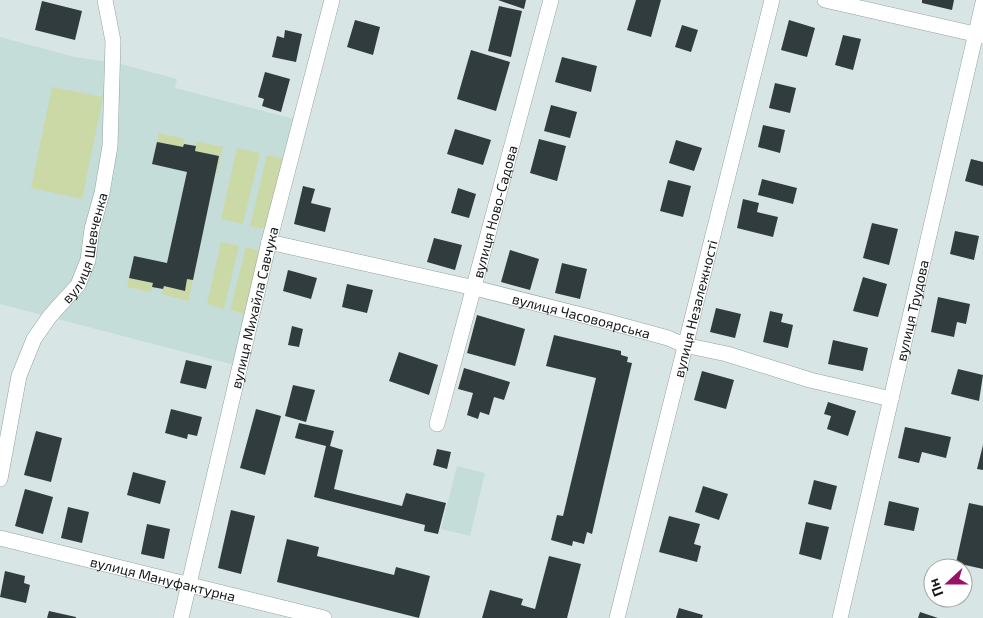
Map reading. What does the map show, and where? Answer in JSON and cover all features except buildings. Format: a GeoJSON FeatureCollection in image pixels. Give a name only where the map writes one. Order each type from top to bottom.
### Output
{"type":"FeatureCollection","features":[{"type":"Feature","properties":{"kind":"street","name":"вулиця Шевченка"},"geometry":{"type":"LineString","coordinates":[[0,479],[19,376],[25,360],[34,339],[50,316],[78,284],[88,260],[92,229],[106,173],[110,146],[113,41],[105,0]]}},
{"type":"Feature","properties":{"kind":"street","name":"вулиця Михайла Савчука"},"geometry":{"type":"LineString","coordinates":[[181,618],[269,242],[332,0]]}},
{"type":"Feature","properties":{"kind":"street","name":"вулиця Ново-Садова"},"geometry":{"type":"LineString","coordinates":[[437,424],[550,0]]}},
{"type":"Feature","properties":{"kind":"street","name":"вулиця Незалежності"},"geometry":{"type":"LineString","coordinates":[[617,618],[772,0]]}},
{"type":"Feature","properties":{"kind":"street"},"geometry":{"type":"LineString","coordinates":[[825,0],[979,35]]}},
{"type":"Feature","properties":{"kind":"street","name":"вулиця Трудова"},"geometry":{"type":"LineString","coordinates":[[840,618],[979,35],[983,3]]}},
{"type":"Feature","properties":{"kind":"street","name":"вулиця Часовоярська"},"geometry":{"type":"LineString","coordinates":[[269,242],[474,288],[659,335],[684,345],[727,354],[810,380],[891,399]]}},
{"type":"Feature","properties":{"kind":"street","name":"вулиця Мануфактурна"},"geometry":{"type":"LineString","coordinates":[[0,538],[324,618]]}},
{"type":"Feature","properties":{"kind":"shaded area"},"geometry":{"type":"Polygon","coordinates":[[[0,37],[75,57],[117,63],[177,79],[175,88],[294,119],[234,365],[0,304],[0,37]]]}},
{"type":"Feature","properties":{"kind":"shaded area"},"geometry":{"type":"Polygon","coordinates":[[[457,466],[485,473],[470,536],[441,529],[457,466]]]}},
{"type":"Feature","properties":{"kind":"green space"},"geometry":{"type":"Polygon","coordinates":[[[52,87],[103,97],[82,199],[31,188],[52,87]]]}},
{"type":"Feature","properties":{"kind":"green space"},"geometry":{"type":"Polygon","coordinates":[[[159,133],[185,139],[183,147],[157,142],[159,133]]]}},
{"type":"Feature","properties":{"kind":"green space"},"geometry":{"type":"Polygon","coordinates":[[[197,141],[223,147],[217,173],[215,172],[219,156],[195,151],[197,141]]]}},
{"type":"Feature","properties":{"kind":"green space"},"geometry":{"type":"Polygon","coordinates":[[[237,148],[260,153],[243,224],[221,219],[237,148]]]}},
{"type":"Feature","properties":{"kind":"green space"},"geometry":{"type":"Polygon","coordinates":[[[267,155],[284,159],[266,229],[250,226],[267,155]]]}},
{"type":"Feature","properties":{"kind":"green space"},"geometry":{"type":"Polygon","coordinates":[[[221,242],[239,246],[224,309],[207,304],[221,242]]]}},
{"type":"Feature","properties":{"kind":"green space"},"geometry":{"type":"Polygon","coordinates":[[[246,247],[261,251],[246,314],[230,310],[246,247]]]}},
{"type":"Feature","properties":{"kind":"green space"},"geometry":{"type":"Polygon","coordinates":[[[129,278],[153,283],[151,292],[127,287],[129,278]]]}},
{"type":"Feature","properties":{"kind":"green space"},"geometry":{"type":"Polygon","coordinates":[[[187,279],[193,280],[188,301],[162,294],[164,286],[184,291],[187,279]]]}}]}
